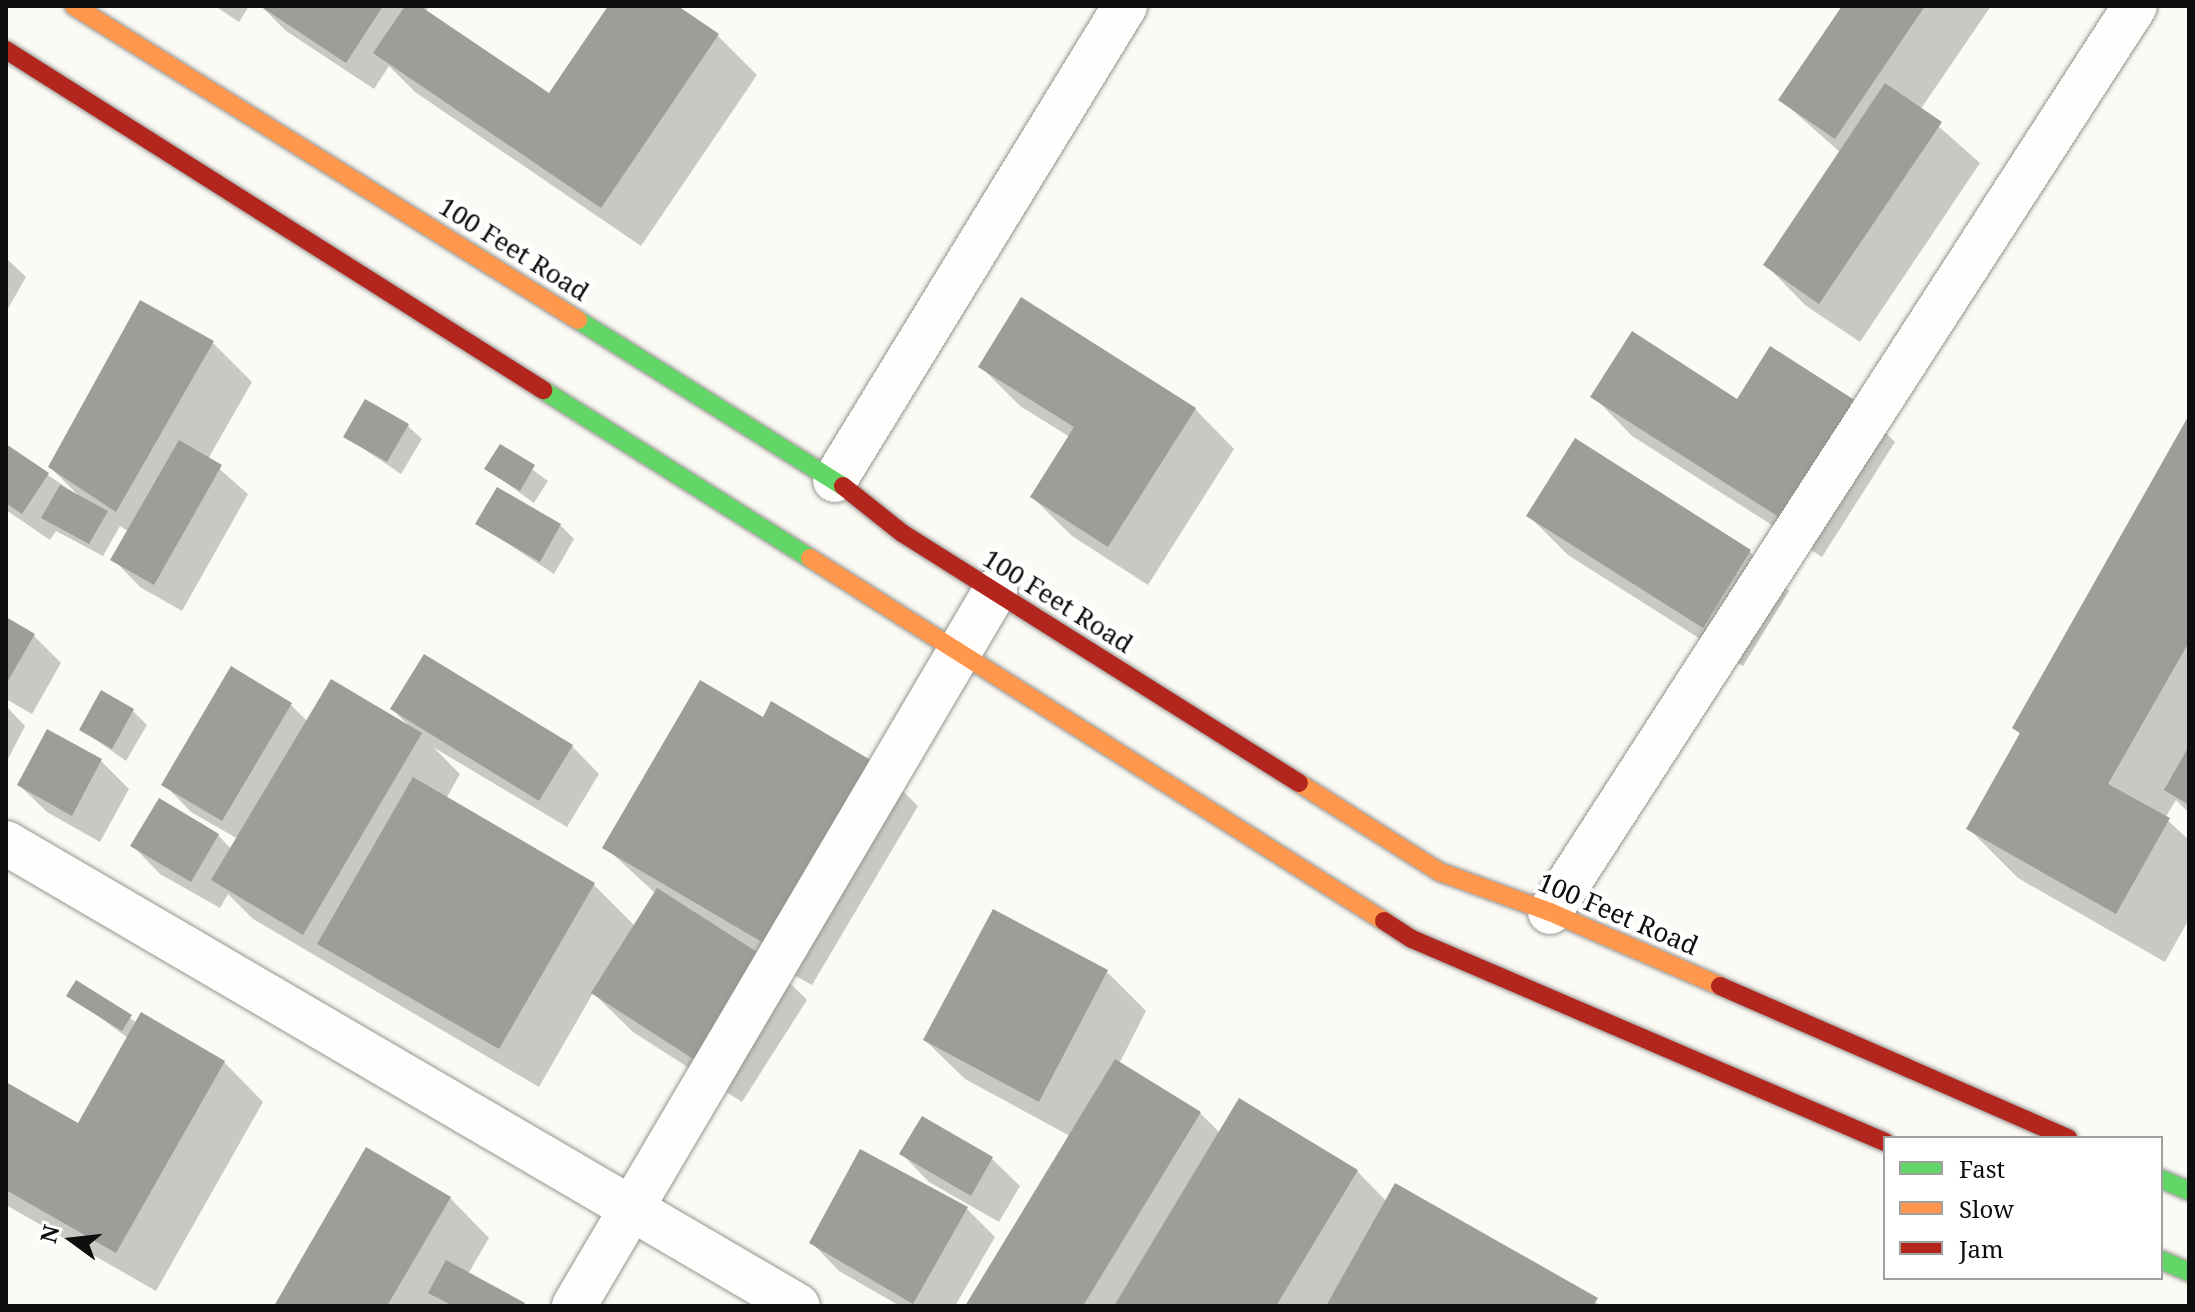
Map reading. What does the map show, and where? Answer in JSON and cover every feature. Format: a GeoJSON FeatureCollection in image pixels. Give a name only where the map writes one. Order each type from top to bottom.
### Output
{"type":"FeatureCollection","features":[{"type":"Feature","properties":{"kind":"street","name":"100 Feet Road"},"geometry":{"type":"LineString","coordinates":[[74,6],[835,480],[902,533],[1440,872],[1550,912],[2063,1136]]}},
{"type":"Feature","properties":{"kind":"street"},"geometry":{"type":"LineString","coordinates":[[835,480],[1125,6]]}},
{"type":"Feature","properties":{"kind":"street"},"geometry":{"type":"LineString","coordinates":[[1550,912],[2135,6]]}},
{"type":"Feature","properties":{"kind":"street"},"geometry":{"type":"LineString","coordinates":[[6,50],[1412,939],[1883,1141]]}},
{"type":"Feature","properties":{"kind":"street"},"geometry":{"type":"LineString","coordinates":[[574,1306],[957,649],[995,591]]}},
{"type":"Feature","properties":{"kind":"street"},"geometry":{"type":"LineString","coordinates":[[6,843],[798,1306]]}},
{"type":"Feature","properties":{"kind":"street"},"geometry":{"type":"LineString","coordinates":[[2163,1180],[2189,1191]]}},
{"type":"Feature","properties":{"kind":"street"},"geometry":{"type":"LineString","coordinates":[[2163,1261],[2189,1272]]}},
{"type":"Feature","properties":{"kind":"building"},"geometry":{"type":"Polygon","coordinates":[[[260,6],[383,6],[346,63],[260,6]]]}},
{"type":"Feature","properties":{"kind":"building"},"geometry":{"type":"Polygon","coordinates":[[[405,6],[420,6],[549,93],[608,6],[678,6],[719,34],[601,208],[373,53],[405,6]]]}},
{"type":"Feature","properties":{"kind":"building"},"geometry":{"type":"Polygon","coordinates":[[[1842,6],[1925,6],[1835,139],[1778,100],[1842,6]]]}},
{"type":"Feature","properties":{"kind":"building"},"geometry":{"type":"Polygon","coordinates":[[[1885,83],[1942,122],[1819,304],[1763,265],[1885,83]]]}},
{"type":"Feature","properties":{"kind":"building"},"geometry":{"type":"Polygon","coordinates":[[[1021,297],[1196,408],[1108,547],[1030,497],[1074,427],[978,367],[1021,297]]]}},
{"type":"Feature","properties":{"kind":"building"},"geometry":{"type":"Polygon","coordinates":[[[140,300],[214,341],[116,512],[48,467],[140,300]]]}},
{"type":"Feature","properties":{"kind":"building"},"geometry":{"type":"Polygon","coordinates":[[[1632,331],[1737,399],[1770,346],[1856,401],[1782,519],[1590,397],[1632,331]]]}},
{"type":"Feature","properties":{"kind":"building"},"geometry":{"type":"Polygon","coordinates":[[[365,399],[409,424],[387,462],[343,437],[365,399]]]}},
{"type":"Feature","properties":{"kind":"building"},"geometry":{"type":"Polygon","coordinates":[[[2189,415],[2189,642],[2108,784],[2170,818],[2116,914],[1966,829],[2020,733],[2012,728],[2189,415]]]}},
{"type":"Feature","properties":{"kind":"building"},"geometry":{"type":"Polygon","coordinates":[[[1575,438],[1751,550],[1703,628],[1526,516],[1575,438]]]}},
{"type":"Feature","properties":{"kind":"building"},"geometry":{"type":"Polygon","coordinates":[[[179,440],[222,465],[154,585],[110,560],[179,440]]]}},
{"type":"Feature","properties":{"kind":"building"},"geometry":{"type":"Polygon","coordinates":[[[6,444],[49,473],[22,514],[6,503],[6,444]]]}},
{"type":"Feature","properties":{"kind":"building"},"geometry":{"type":"Polygon","coordinates":[[[500,444],[535,465],[520,491],[484,469],[500,444]]]}},
{"type":"Feature","properties":{"kind":"building"},"geometry":{"type":"Polygon","coordinates":[[[60,485],[108,511],[89,544],[41,518],[60,485]]]}},
{"type":"Feature","properties":{"kind":"building"},"geometry":{"type":"Polygon","coordinates":[[[497,487],[561,524],[540,562],[475,524],[497,487]]]}},
{"type":"Feature","properties":{"kind":"building"},"geometry":{"type":"Polygon","coordinates":[[[6,617],[35,634],[6,684],[6,617]]]}},
{"type":"Feature","properties":{"kind":"building"},"geometry":{"type":"Polygon","coordinates":[[[424,654],[573,745],[539,801],[390,709],[424,654]]]}},
{"type":"Feature","properties":{"kind":"building"},"geometry":{"type":"Polygon","coordinates":[[[231,666],[292,703],[222,821],[161,785],[231,666]]]}},
{"type":"Feature","properties":{"kind":"building"},"geometry":{"type":"Polygon","coordinates":[[[331,679],[422,733],[303,935],[211,880],[331,679]]]}},
{"type":"Feature","properties":{"kind":"building"},"geometry":{"type":"Polygon","coordinates":[[[700,680],[763,717],[771,701],[879,765],[772,948],[602,848],[700,680]]]}},
{"type":"Feature","properties":{"kind":"building"},"geometry":{"type":"Polygon","coordinates":[[[101,690],[134,709],[112,749],[79,730],[101,690]]]}},
{"type":"Feature","properties":{"kind":"building"},"geometry":{"type":"Polygon","coordinates":[[[47,729],[102,759],[72,816],[17,785],[47,729]]]}},
{"type":"Feature","properties":{"kind":"building"},"geometry":{"type":"Polygon","coordinates":[[[2189,746],[2189,805],[2164,790],[2189,746]]]}},
{"type":"Feature","properties":{"kind":"building"},"geometry":{"type":"Polygon","coordinates":[[[413,777],[595,883],[499,1049],[317,944],[413,777]]]}},
{"type":"Feature","properties":{"kind":"building"},"geometry":{"type":"Polygon","coordinates":[[[159,798],[219,834],[191,882],[130,846],[159,798]]]}},
{"type":"Feature","properties":{"kind":"building"},"geometry":{"type":"Polygon","coordinates":[[[657,888],[768,959],[701,1064],[591,993],[657,888]]]}},
{"type":"Feature","properties":{"kind":"building"},"geometry":{"type":"Polygon","coordinates":[[[993,909],[1108,970],[1039,1102],[923,1040],[993,909]]]}},
{"type":"Feature","properties":{"kind":"building"},"geometry":{"type":"Polygon","coordinates":[[[76,980],[132,1015],[122,1031],[66,996],[76,980]]]}},
{"type":"Feature","properties":{"kind":"building"},"geometry":{"type":"Polygon","coordinates":[[[141,1012],[225,1061],[116,1253],[6,1190],[6,1082],[78,1123],[141,1012]]]}},
{"type":"Feature","properties":{"kind":"building"},"geometry":{"type":"Polygon","coordinates":[[[1115,1059],[1201,1112],[1083,1306],[965,1306],[1115,1059]]]}},
{"type":"Feature","properties":{"kind":"building"},"geometry":{"type":"Polygon","coordinates":[[[1239,1098],[1358,1170],[1276,1306],[1114,1306],[1239,1098]]]}},
{"type":"Feature","properties":{"kind":"building"},"geometry":{"type":"Polygon","coordinates":[[[922,1116],[993,1157],[971,1196],[899,1154],[922,1116]]]}},
{"type":"Feature","properties":{"kind":"building"},"geometry":{"type":"Polygon","coordinates":[[[366,1147],[451,1197],[387,1306],[274,1306],[366,1147]]]}},
{"type":"Feature","properties":{"kind":"building"},"geometry":{"type":"Polygon","coordinates":[[[860,1149],[968,1207],[913,1304],[809,1243],[860,1149]]]}},
{"type":"Feature","properties":{"kind":"building"},"geometry":{"type":"Polygon","coordinates":[[[1395,1183],[1598,1298],[1593,1306],[1326,1306],[1395,1183]]]}},
{"type":"Feature","properties":{"kind":"building"},"geometry":{"type":"Polygon","coordinates":[[[446,1260],[525,1303],[523,1306],[453,1306],[428,1293],[446,1260]]]}},
{"type":"Feature","properties":{"kind":"traffic: fast"},"geometry":{"type":"LineString","coordinates":[[578,320],[843,486]]}},
{"type":"Feature","properties":{"kind":"traffic: fast"},"geometry":{"type":"LineString","coordinates":[[543,390],[810,558]]}},
{"type":"Feature","properties":{"kind":"traffic: fast"},"geometry":{"type":"LineString","coordinates":[[2163,1180],[2189,1191]]}},
{"type":"Feature","properties":{"kind":"traffic: fast"},"geometry":{"type":"LineString","coordinates":[[2163,1261],[2189,1272]]}},
{"type":"Feature","properties":{"kind":"traffic: slow"},"geometry":{"type":"LineString","coordinates":[[74,6],[578,320]]}},
{"type":"Feature","properties":{"kind":"traffic: slow"},"geometry":{"type":"LineString","coordinates":[[810,558],[1384,921]]}},
{"type":"Feature","properties":{"kind":"traffic: slow"},"geometry":{"type":"LineString","coordinates":[[1299,783],[1440,872],[1550,912],[1720,986]]}},
{"type":"Feature","properties":{"kind":"traffic: jam"},"geometry":{"type":"LineString","coordinates":[[6,50],[543,390]]}},
{"type":"Feature","properties":{"kind":"traffic: jam"},"geometry":{"type":"LineString","coordinates":[[843,486],[902,533],[1299,783]]}},
{"type":"Feature","properties":{"kind":"traffic: jam"},"geometry":{"type":"LineString","coordinates":[[1384,921],[1412,939],[1883,1141]]}},
{"type":"Feature","properties":{"kind":"traffic: jam"},"geometry":{"type":"LineString","coordinates":[[1720,986],[2063,1136]]}}]}
